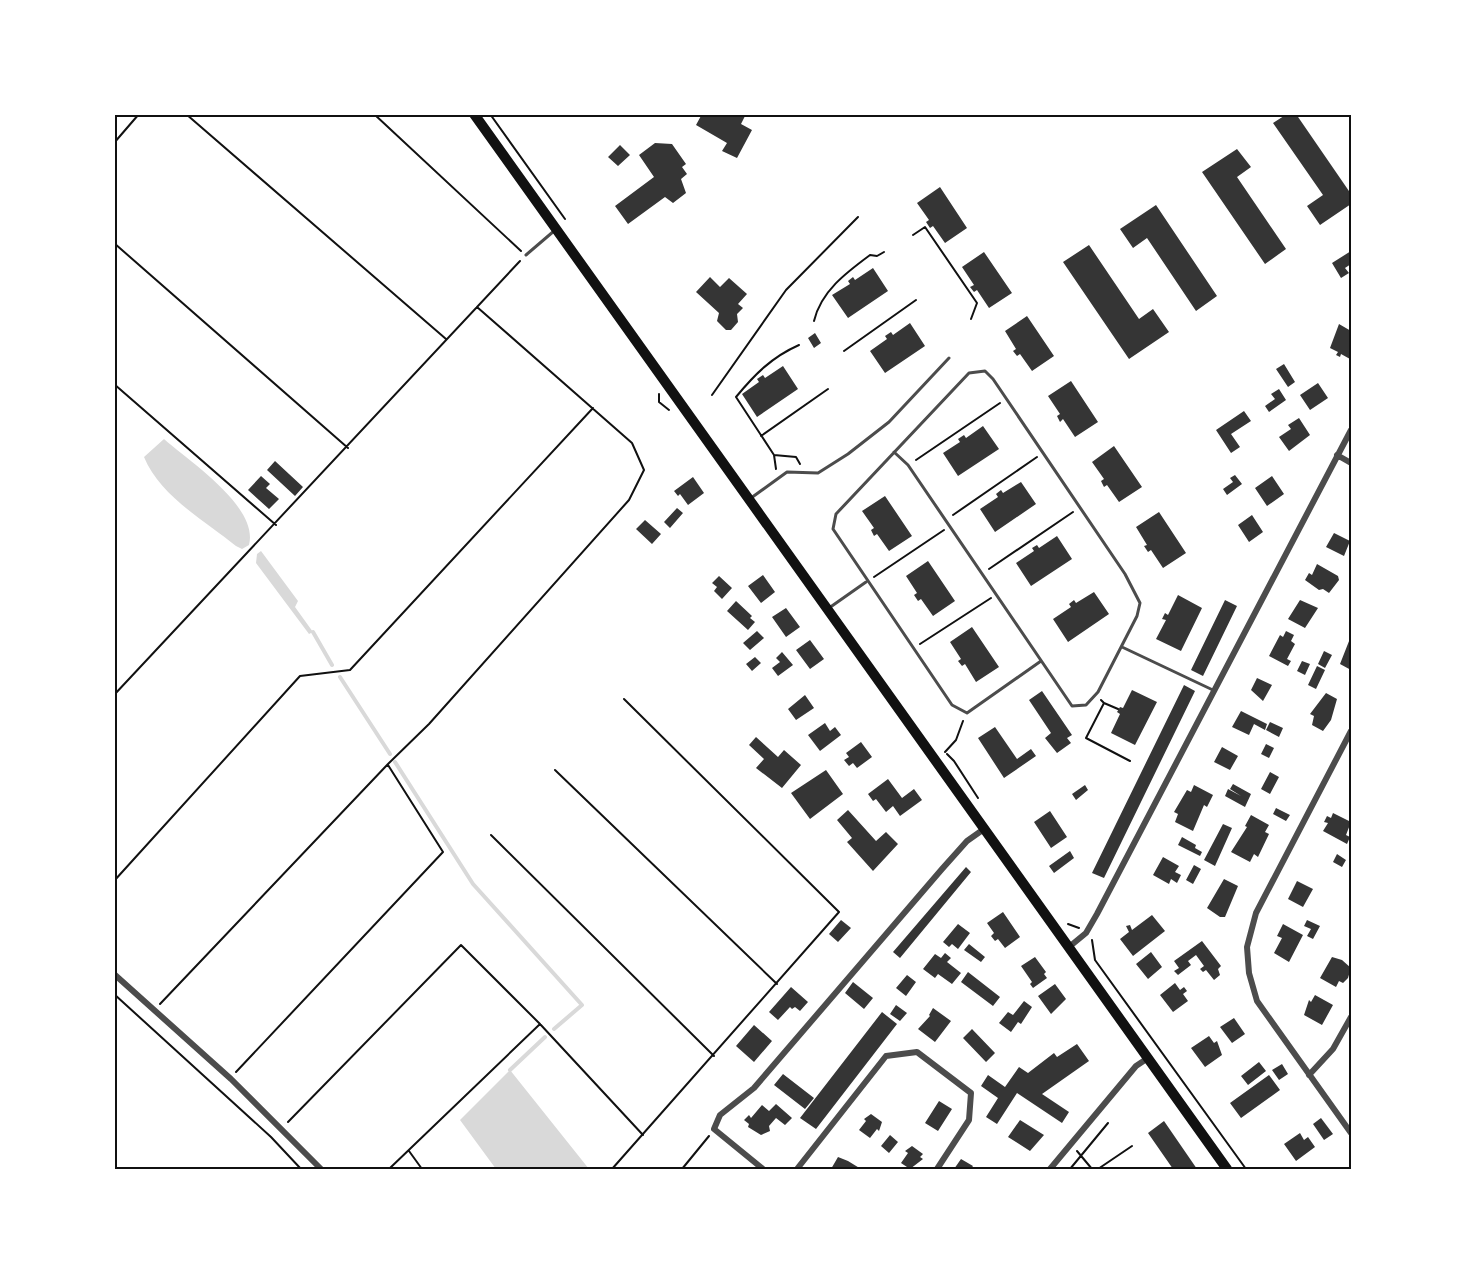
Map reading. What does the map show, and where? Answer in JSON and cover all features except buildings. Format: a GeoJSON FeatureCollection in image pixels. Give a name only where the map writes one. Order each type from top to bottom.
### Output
{"type":"FeatureCollection","features":[{"type":"Feature","properties":{"kind":"main road"},"geometry":{"type":"LineString","coordinates":[[474,114],[1227,1169]]}},
{"type":"Feature","properties":{"kind":"street"},"geometry":{"type":"LineString","coordinates":[[1069,947],[1086,933],[1216,691],[1351,430]]}},
{"type":"Feature","properties":{"kind":"street"},"geometry":{"type":"LineString","coordinates":[[1337,455],[1351,463]]}},
{"type":"Feature","properties":{"kind":"street"},"geometry":{"type":"LineString","coordinates":[[1351,731],[1256,913],[1247,947],[1249,973],[1257,1001],[1351,1133]]}},
{"type":"Feature","properties":{"kind":"street"},"geometry":{"type":"LineString","coordinates":[[763,1169],[714,1129],[720,1115],[754,1088],[942,869],[968,841],[984,829]]}},
{"type":"Feature","properties":{"kind":"street"},"geometry":{"type":"LineString","coordinates":[[114,974],[231,1079],[321,1169]]}},
{"type":"Feature","properties":{"kind":"street"},"geometry":{"type":"LineString","coordinates":[[1309,1075],[1334,1049],[1351,1017]]}},
{"type":"Feature","properties":{"kind":"street"},"geometry":{"type":"LineString","coordinates":[[797,1169],[886,1056],[917,1052],[971,1094],[969,1120],[938,1169]]}},
{"type":"Feature","properties":{"kind":"street"},"geometry":{"type":"LineString","coordinates":[[1050,1169],[1136,1066],[1148,1058]]}},
{"type":"Feature","properties":{"kind":"lane"},"geometry":{"type":"LineString","coordinates":[[526,255],[557,229]]}},
{"type":"Feature","properties":{"kind":"lane"},"geometry":{"type":"LineString","coordinates":[[750,499],[787,472],[818,473],[889,422],[949,358]]}},
{"type":"Feature","properties":{"kind":"lane"},"geometry":{"type":"LineString","coordinates":[[894,452],[908,465],[1072,706],[1086,705],[1096,694],[1122,647],[1137,616],[1140,603],[1131,583],[1007,399],[985,371],[969,373],[836,513],[833,529],[866,582],[952,705],[967,713],[1041,661]]}},
{"type":"Feature","properties":{"kind":"lane"},"geometry":{"type":"LineString","coordinates":[[828,609],[866,582]]}},
{"type":"Feature","properties":{"kind":"lane"},"geometry":{"type":"LineString","coordinates":[[1122,647],[1216,691]]}},
{"type":"Feature","properties":{"kind":"path"},"geometry":{"type":"LineString","coordinates":[[114,143],[139,114]]}},
{"type":"Feature","properties":{"kind":"path"},"geometry":{"type":"LineString","coordinates":[[186,114],[446,339]]}},
{"type":"Feature","properties":{"kind":"path"},"geometry":{"type":"LineString","coordinates":[[114,695],[276,525],[526,255],[374,114]]}},
{"type":"Feature","properties":{"kind":"path"},"geometry":{"type":"LineString","coordinates":[[712,395],[786,290],[858,217]]}},
{"type":"Feature","properties":{"kind":"path"},"geometry":{"type":"LineString","coordinates":[[913,235],[925,227],[977,303],[971,319]]}},
{"type":"Feature","properties":{"kind":"path"},"geometry":{"type":"LineString","coordinates":[[114,243],[348,448]]}},
{"type":"Feature","properties":{"kind":"path"},"geometry":{"type":"LineString","coordinates":[[814,321],[826,293],[847,272],[870,255],[877,256],[884,252]]}},
{"type":"Feature","properties":{"kind":"path"},"geometry":{"type":"LineString","coordinates":[[844,351],[916,300]]}},
{"type":"Feature","properties":{"kind":"path"},"geometry":{"type":"LineString","coordinates":[[154,1010],[388,764],[429,724],[629,500],[644,470],[632,443],[477,307]]}},
{"type":"Feature","properties":{"kind":"path"},"geometry":{"type":"LineString","coordinates":[[779,478],[774,456],[736,397],[757,370],[782,353],[800,345]]}},
{"type":"Feature","properties":{"kind":"path"},"geometry":{"type":"LineString","coordinates":[[114,384],[276,525]]}},
{"type":"Feature","properties":{"kind":"path"},"geometry":{"type":"LineString","coordinates":[[761,436],[828,389]]}},
{"type":"Feature","properties":{"kind":"path"},"geometry":{"type":"LineString","coordinates":[[908,465],[1007,399]]}},
{"type":"Feature","properties":{"kind":"path"},"geometry":{"type":"LineString","coordinates":[[114,880],[300,676],[350,670],[593,407]]}},
{"type":"Feature","properties":{"kind":"path"},"geometry":{"type":"LineString","coordinates":[[946,520],[1044,453]]}},
{"type":"Feature","properties":{"kind":"path"},"geometry":{"type":"LineString","coordinates":[[774,456],[796,457],[804,473]]}},
{"type":"Feature","properties":{"kind":"path"},"geometry":{"type":"LineString","coordinates":[[981,574],[1080,507]]}},
{"type":"Feature","properties":{"kind":"path"},"geometry":{"type":"LineString","coordinates":[[866,582],[950,526]]}},
{"type":"Feature","properties":{"kind":"path"},"geometry":{"type":"LineString","coordinates":[[913,649],[995,595]]}},
{"type":"Feature","properties":{"kind":"path"},"geometry":{"type":"LineString","coordinates":[[1096,694],[1104,703],[1118,710]]}},
{"type":"Feature","properties":{"kind":"path"},"geometry":{"type":"LineString","coordinates":[[612,1169],[839,912],[624,699]]}},
{"type":"Feature","properties":{"kind":"path"},"geometry":{"type":"LineString","coordinates":[[1104,703],[1086,738],[1130,760]]}},
{"type":"Feature","properties":{"kind":"path"},"geometry":{"type":"LineString","coordinates":[[945,752],[956,740],[967,713]]}},
{"type":"Feature","properties":{"kind":"path"},"geometry":{"type":"LineString","coordinates":[[231,1079],[443,852],[388,764]]}},
{"type":"Feature","properties":{"kind":"path"},"geometry":{"type":"LineString","coordinates":[[555,770],[777,984]]}},
{"type":"Feature","properties":{"kind":"path"},"geometry":{"type":"LineString","coordinates":[[491,835],[714,1056]]}},
{"type":"Feature","properties":{"kind":"path"},"geometry":{"type":"LineString","coordinates":[[1086,933],[1092,939],[1095,960],[1246,1169]]}},
{"type":"Feature","properties":{"kind":"path"},"geometry":{"type":"LineString","coordinates":[[281,1130],[461,945],[540,1024],[643,1135]]}},
{"type":"Feature","properties":{"kind":"path"},"geometry":{"type":"LineString","coordinates":[[114,994],[271,1137],[301,1169]]}},
{"type":"Feature","properties":{"kind":"path"},"geometry":{"type":"LineString","coordinates":[[388,1169],[540,1024]]}},
{"type":"Feature","properties":{"kind":"path"},"geometry":{"type":"LineString","coordinates":[[1070,1169],[1108,1123]]}},
{"type":"Feature","properties":{"kind":"path"},"geometry":{"type":"LineString","coordinates":[[682,1169],[714,1129]]}},
{"type":"Feature","properties":{"kind":"path"},"geometry":{"type":"LineString","coordinates":[[1070,1144],[1092,1169]]}},
{"type":"Feature","properties":{"kind":"path"},"geometry":{"type":"LineString","coordinates":[[1098,1169],[1132,1146]]}},
{"type":"Feature","properties":{"kind":"path"},"geometry":{"type":"LineString","coordinates":[[409,1151],[422,1169]]}},
{"type":"Feature","properties":{"kind":"shaded area"},"geometry":{"type":"Polygon","coordinates":[[[164,439],[220,486],[233,501],[244,516],[249,530],[249,545],[242,549],[236,546],[184,507],[161,484],[144,457],[164,439]]]}},
{"type":"Feature","properties":{"kind":"shaded area"},"geometry":{"type":"Polygon","coordinates":[[[261,551],[298,601],[295,607],[313,632],[309,634],[256,563],[257,554],[261,551]]]}},
{"type":"Feature","properties":{"kind":"shaded area"},"geometry":{"type":"Polygon","coordinates":[[[510,1070],[589,1169],[496,1169],[460,1120],[510,1070]]]}},
{"type":"Feature","properties":{"kind":"waterway"},"geometry":{"type":"LineString","coordinates":[[313,632],[332,665]]}},
{"type":"Feature","properties":{"kind":"waterway"},"geometry":{"type":"LineString","coordinates":[[340,677],[390,754]]}},
{"type":"Feature","properties":{"kind":"waterway"},"geometry":{"type":"LineString","coordinates":[[395,762],[473,884],[582,1005],[554,1029]]}},
{"type":"Feature","properties":{"kind":"waterway"},"geometry":{"type":"LineString","coordinates":[[510,1070],[545,1037]]}}]}
